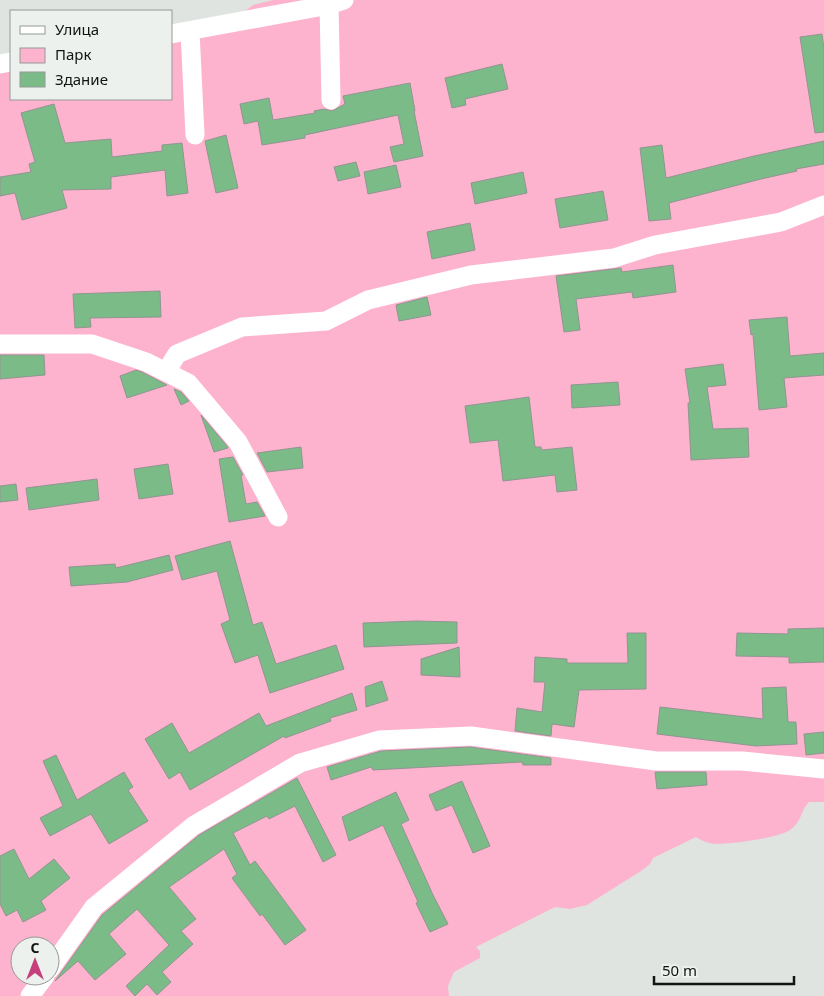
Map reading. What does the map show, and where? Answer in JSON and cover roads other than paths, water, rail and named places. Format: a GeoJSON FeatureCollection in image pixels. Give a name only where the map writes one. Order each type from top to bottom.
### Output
{"type":"FeatureCollection","features":[{"type":"Feature","properties":{"kind":"lane"},"geometry":{"type":"LineString","coordinates":[[172,34],[337,3],[331,100]]}},
{"type":"Feature","properties":{"kind":"lane"},"geometry":{"type":"LineString","coordinates":[[190,31],[195,135]]}},
{"type":"Feature","properties":{"kind":"lane"},"geometry":{"type":"LineString","coordinates":[[166,372],[178,354],[242,327],[326,321],[368,300],[471,275],[614,258],[655,246],[781,222],[824,205]]}},
{"type":"Feature","properties":{"kind":"lane"},"geometry":{"type":"LineString","coordinates":[[0,344],[92,344],[146,362],[188,383],[238,442],[278,517]]}},
{"type":"Feature","properties":{"kind":"lane"},"geometry":{"type":"LineString","coordinates":[[60,955],[94,907],[193,826],[300,763],[379,740],[472,736],[656,761],[742,761],[824,769]]}}]}
